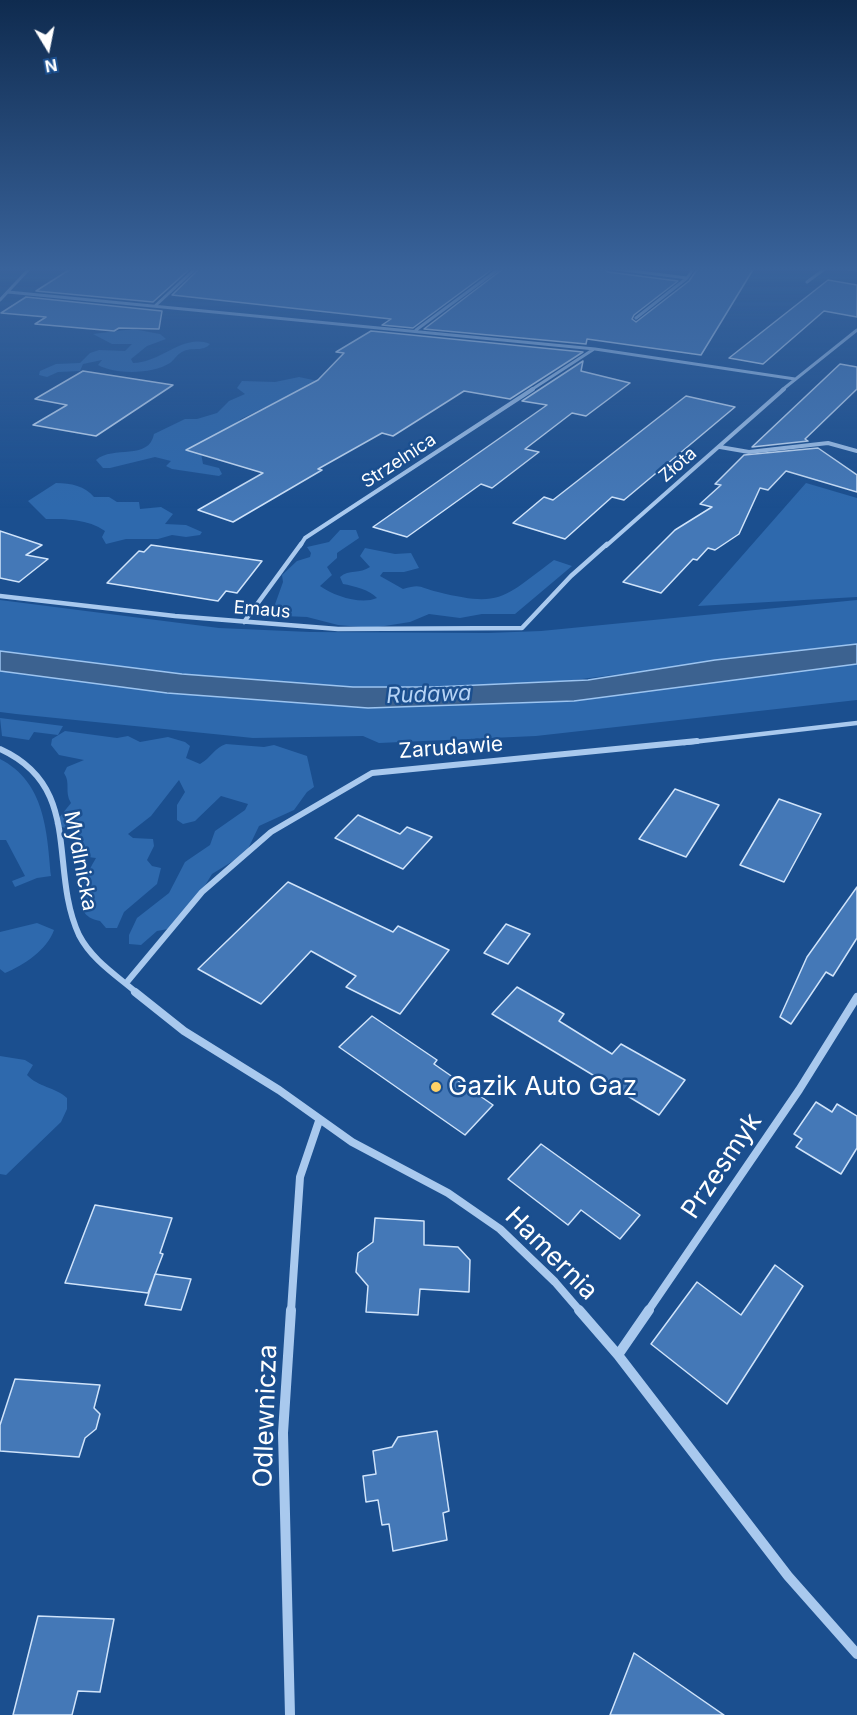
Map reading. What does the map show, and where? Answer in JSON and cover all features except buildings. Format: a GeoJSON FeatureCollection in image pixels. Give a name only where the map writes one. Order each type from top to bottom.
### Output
{"type":"FeatureCollection","features":[{"type":"Feature","properties":{"kind":"street"},"geometry":{"type":"LineString","coordinates":[[584,348],[795,380]]}},
{"type":"Feature","properties":{"kind":"street","name":"Złota"},"geometry":{"type":"LineString","coordinates":[[522,628],[571,576],[835,348]]}},
{"type":"Feature","properties":{"kind":"street","name":"Strzelnica"},"geometry":{"type":"LineString","coordinates":[[244,622],[305,538],[594,349]]}},
{"type":"Feature","properties":{"kind":"street"},"geometry":{"type":"LineString","coordinates":[[720,447],[748,452],[828,443],[857,451]]}},
{"type":"Feature","properties":{"kind":"street","name":"Emaus"},"geometry":{"type":"LineString","coordinates":[[0,596],[244,622],[338,629],[522,628]]}},
{"type":"Feature","properties":{"kind":"street","name":"Zarudawie"},"geometry":{"type":"LineString","coordinates":[[127,982],[202,892],[271,832],[372,773],[616,750],[857,723]]}},
{"type":"Feature","properties":{"kind":"street","name":"Mydlnicka"},"geometry":{"type":"LineString","coordinates":[[0,749],[33,768],[43,781],[57,826],[76,926],[83,944],[94,958],[127,982]]}},
{"type":"Feature","properties":{"kind":"street","name":"Hamernia"},"geometry":{"type":"LineString","coordinates":[[127,982],[184,1031],[279,1090],[319,1121],[352,1142],[448,1193],[500,1229],[555,1282],[618,1355],[788,1576],[857,1654]]}},
{"type":"Feature","properties":{"kind":"street","name":"Przesmyk"},"geometry":{"type":"LineString","coordinates":[[618,1355],[799,1090],[857,997]]}},
{"type":"Feature","properties":{"kind":"street","name":"Odlewnicza"},"geometry":{"type":"LineString","coordinates":[[290,1715],[283,1433],[300,1177],[319,1121]]}},
{"type":"Feature","properties":{"kind":"shaded area"},"geometry":{"type":"Polygon","coordinates":[[[128,348],[144,348],[131,359],[133,363],[143,362],[174,348],[204,348],[184,351],[163,367],[144,371],[124,372],[106,368],[98,365],[102,360],[83,364],[80,371],[58,372],[47,377],[39,375],[40,371],[56,364],[80,363],[90,353],[99,350],[125,351],[128,348]]]}},
{"type":"Feature","properties":{"kind":"shaded area"},"geometry":{"type":"Polygon","coordinates":[[[299,377],[318,381],[241,419],[225,432],[213,435],[200,448],[203,464],[219,468],[222,474],[219,476],[172,469],[166,466],[171,461],[155,457],[110,468],[103,468],[96,460],[112,453],[145,447],[151,442],[154,434],[185,419],[197,419],[217,413],[229,401],[245,394],[237,388],[242,381],[275,382],[299,377]]]}},
{"type":"Feature","properties":{"kind":"shaded area"},"geometry":{"type":"Polygon","coordinates":[[[56,483],[77,486],[94,497],[109,497],[117,502],[139,502],[140,509],[161,507],[173,514],[165,524],[186,525],[202,532],[200,535],[186,537],[172,535],[158,539],[126,539],[106,544],[102,537],[105,531],[98,527],[77,520],[46,519],[28,501],[56,483]]]}},
{"type":"Feature","properties":{"kind":"shaded area"},"geometry":{"type":"Polygon","coordinates":[[[806,483],[857,498],[857,597],[698,606],[806,483]]]}},
{"type":"Feature","properties":{"kind":"shaded area"},"geometry":{"type":"Polygon","coordinates":[[[340,530],[356,530],[359,538],[337,553],[337,558],[327,567],[332,575],[320,586],[340,596],[356,600],[377,598],[357,587],[343,584],[340,577],[370,567],[360,556],[365,548],[395,554],[411,553],[419,568],[404,572],[383,572],[380,576],[403,589],[418,586],[476,599],[490,599],[512,591],[554,560],[572,566],[515,614],[482,614],[460,618],[429,614],[410,622],[372,628],[338,625],[307,617],[283,616],[273,610],[283,582],[282,575],[297,561],[310,557],[311,553],[307,547],[329,542],[340,530]]]}},
{"type":"Feature","properties":{"kind":"shaded area"},"geometry":{"type":"Polygon","coordinates":[[[0,600],[219,628],[310,632],[488,633],[541,631],[857,600],[857,644],[566,681],[504,703],[574,701],[857,664],[857,700],[536,736],[379,743],[363,736],[253,738],[0,712],[0,600]],[[194,676],[203,696],[356,707],[337,686],[194,676]],[[443,687],[394,688],[421,706],[469,704],[443,687]]]}},
{"type":"Feature","properties":{"kind":"shaded area"},"geometry":{"type":"Polygon","coordinates":[[[0,718],[63,726],[58,735],[34,732],[29,740],[2,736],[0,718]]]}},
{"type":"Feature","properties":{"kind":"shaded area"},"geometry":{"type":"Polygon","coordinates":[[[65,731],[117,738],[128,736],[140,742],[168,737],[185,742],[190,746],[186,758],[200,764],[226,744],[264,747],[274,745],[307,756],[314,787],[307,792],[294,810],[259,826],[246,853],[212,874],[198,897],[168,929],[157,931],[141,945],[129,944],[129,935],[137,918],[169,893],[185,862],[210,845],[215,831],[245,810],[248,804],[221,796],[195,821],[183,824],[177,820],[177,805],[185,792],[179,780],[151,816],[128,834],[133,838],[153,839],[154,846],[147,860],[152,866],[161,868],[157,884],[124,912],[117,928],[106,928],[100,921],[90,917],[81,904],[83,885],[96,858],[80,853],[73,831],[54,824],[71,803],[64,773],[67,767],[84,760],[59,755],[51,745],[52,739],[65,731]]]}},
{"type":"Feature","properties":{"kind":"shaded area"},"geometry":{"type":"Polygon","coordinates":[[[0,759],[15,769],[35,794],[41,809],[48,842],[51,876],[37,878],[15,887],[12,881],[25,876],[6,840],[0,840],[0,759]]]}},
{"type":"Feature","properties":{"kind":"shaded area"},"geometry":{"type":"Polygon","coordinates":[[[37,923],[54,930],[51,937],[34,956],[5,973],[0,969],[0,932],[37,923]]]}},
{"type":"Feature","properties":{"kind":"shaded area"},"geometry":{"type":"Polygon","coordinates":[[[0,1056],[25,1060],[33,1065],[27,1075],[31,1079],[67,1098],[67,1109],[61,1122],[6,1175],[0,1174],[0,1056]]]}},
{"type":"Feature","properties":{"kind":"water","name":"Rudawa"},"geometry":{"type":"Polygon","coordinates":[[[857,644],[857,664],[574,701],[368,708],[167,693],[0,671],[0,651],[182,674],[353,687],[434,687],[588,680],[715,660],[857,644]]]}},
{"type":"Feature","properties":{"kind":"place","name":"Gazik Auto Gaz"},"geometry":{"type":"Point","coordinates":[436,1087]}}]}
